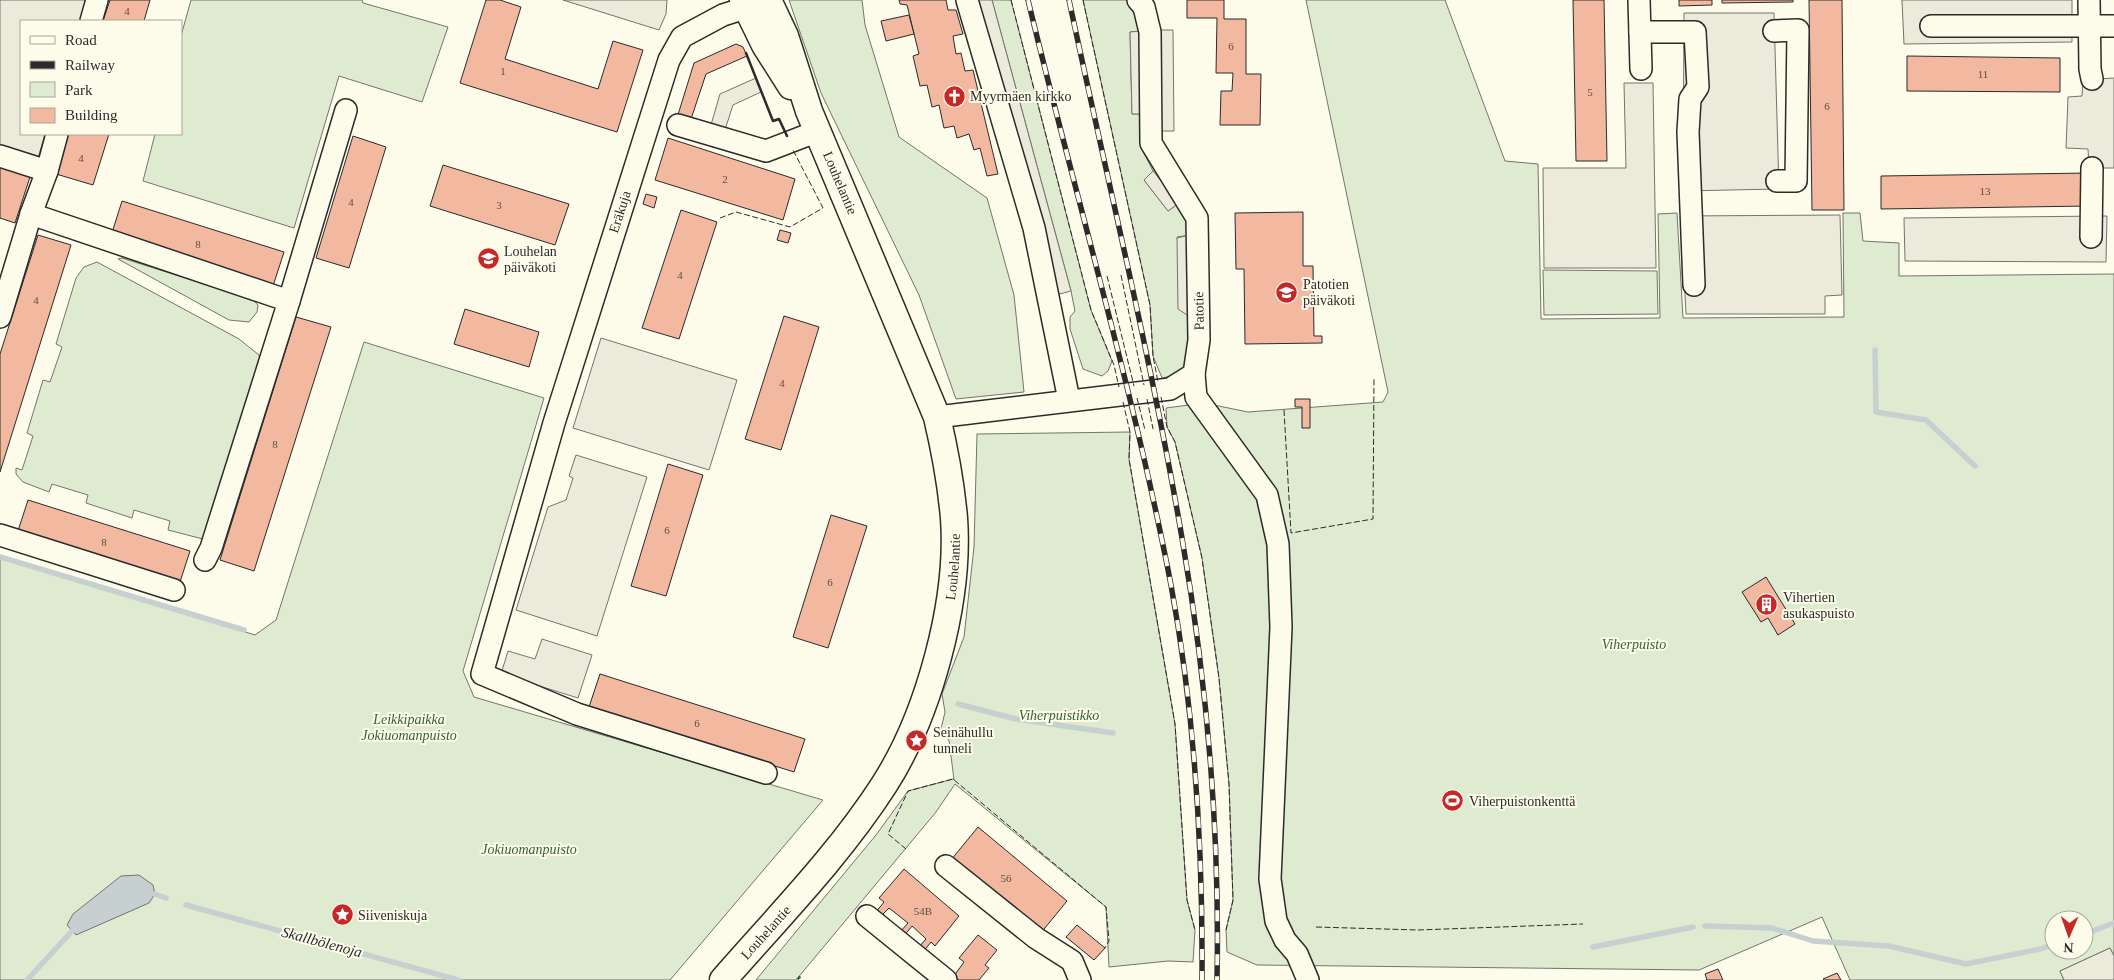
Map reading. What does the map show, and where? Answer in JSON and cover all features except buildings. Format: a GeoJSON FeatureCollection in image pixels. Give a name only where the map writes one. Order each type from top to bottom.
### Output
{"type":"FeatureCollection","features":[{"type":"Feature","properties":{"kind":"main road","name":"Louhelantie"},"geometry":{"type":"LineString","coordinates":[[723,980],[819,869],[867,810],[903,752],[915,726],[938,658],[955,552],[954,519],[948,467],[937,417],[814,121],[785,36],[756,2]]}},
{"type":"Feature","properties":{"kind":"street"},"geometry":{"type":"LineString","coordinates":[[91,20],[98,0]]}},
{"type":"Feature","properties":{"kind":"street"},"geometry":{"type":"LineString","coordinates":[[967,0],[1034,228],[1069,400]]}},
{"type":"Feature","properties":{"kind":"street","name":"Patotie"},"geometry":{"type":"LineString","coordinates":[[1138,0],[1144,7],[1150,32],[1151,143],[1197,218],[1199,340],[1194,374],[1196,397],[1267,495],[1278,544],[1281,627],[1270,879],[1276,921],[1285,940],[1297,954],[1308,980]]}},
{"type":"Feature","properties":{"kind":"street"},"geometry":{"type":"LineString","coordinates":[[1639,0],[1640,69]]}},
{"type":"Feature","properties":{"kind":"street"},"geometry":{"type":"LineString","coordinates":[[2089,0],[2091,70]]}},
{"type":"Feature","properties":{"kind":"street","name":"Eräkuja"},"geometry":{"type":"LineString","coordinates":[[756,2],[723,15],[682,37],[669,60],[537,479],[482,674],[577,714],[766,773]]}},
{"type":"Feature","properties":{"kind":"street"},"geometry":{"type":"LineString","coordinates":[[1931,26],[2114,26]]}},
{"type":"Feature","properties":{"kind":"street"},"geometry":{"type":"LineString","coordinates":[[1774,31],[1798,30],[1796,181],[1777,181]]}},
{"type":"Feature","properties":{"kind":"street"},"geometry":{"type":"LineString","coordinates":[[1640,32],[1695,32],[1698,88],[1690,100],[1688,132],[1694,285]]}},
{"type":"Feature","properties":{"kind":"street"},"geometry":{"type":"LineString","coordinates":[[205,560],[211,548],[289,301],[346,110]]}},
{"type":"Feature","properties":{"kind":"street"},"geometry":{"type":"LineString","coordinates":[[678,125],[766,151],[814,121]]}},
{"type":"Feature","properties":{"kind":"street"},"geometry":{"type":"LineString","coordinates":[[0,317],[57,135]]}},
{"type":"Feature","properties":{"kind":"street"},"geometry":{"type":"LineString","coordinates":[[0,156],[47,171]]}},
{"type":"Feature","properties":{"kind":"street"},"geometry":{"type":"LineString","coordinates":[[2090,237],[2092,168]]}},
{"type":"Feature","properties":{"kind":"street"},"geometry":{"type":"LineString","coordinates":[[31,214],[289,301]]}},
{"type":"Feature","properties":{"kind":"street"},"geometry":{"type":"LineString","coordinates":[[937,417],[1170,388],[1194,374]]}},
{"type":"Feature","properties":{"kind":"street"},"geometry":{"type":"LineString","coordinates":[[0,535],[174,590]]}},
{"type":"Feature","properties":{"kind":"street"},"geometry":{"type":"LineString","coordinates":[[946,866],[1036,938],[1072,961],[1080,980]]}},
{"type":"Feature","properties":{"kind":"street"},"geometry":{"type":"LineString","coordinates":[[868,916],[946,980]]}},
{"type":"Feature","properties":{"kind":"green space"},"geometry":{"type":"Polygon","coordinates":[[[191,0],[362,0],[363,3],[448,27],[422,102],[339,76],[294,228],[143,181],[155,135],[182,135],[182,32],[191,0]]]}},
{"type":"Feature","properties":{"kind":"green space"},"geometry":{"type":"Polygon","coordinates":[[[789,0],[862,0],[865,25],[899,137],[987,198],[1014,295],[1024,392],[956,399],[919,295],[821,93],[789,0]]]}},
{"type":"Feature","properties":{"kind":"green space"},"geometry":{"type":"Polygon","coordinates":[[[992,0],[1011,0],[1091,310],[1112,361],[1108,371],[1102,376],[1083,369],[1070,329],[1070,317],[1075,311],[1071,291],[992,0]]]}},
{"type":"Feature","properties":{"kind":"green space"},"geometry":{"type":"Polygon","coordinates":[[[1083,0],[1128,0],[1139,19],[1141,31],[1130,32],[1132,114],[1144,114],[1144,153],[1153,171],[1144,180],[1168,211],[1179,203],[1188,216],[1190,235],[1177,237],[1190,317],[1191,354],[1183,374],[1162,378],[1153,356],[1150,305],[1083,0]]]}},
{"type":"Feature","properties":{"kind":"green space","name":"Viherpuisto"},"geometry":{"type":"Polygon","coordinates":[[[1306,0],[1445,0],[1505,161],[1538,164],[1541,319],[1660,318],[1658,214],[1677,213],[1683,318],[1844,317],[1843,213],[1860,213],[1863,241],[1899,243],[1899,276],[2114,274],[2114,956],[2110,948],[2094,955],[2094,910],[2044,910],[2044,960],[2084,960],[2060,971],[2064,980],[1850,980],[1822,917],[1699,970],[1257,965],[1227,952],[1226,930],[1233,900],[1229,784],[1219,678],[1202,558],[1175,442],[1167,427],[1166,408],[1204,403],[1248,412],[1383,402],[1388,392],[1306,0]]]}},
{"type":"Feature","properties":{"kind":"green space"},"geometry":{"type":"Polygon","coordinates":[[[122,258],[252,299],[258,305],[257,312],[249,322],[229,320],[118,259],[122,258]]]}},
{"type":"Feature","properties":{"kind":"green space"},"geometry":{"type":"Polygon","coordinates":[[[97,262],[239,339],[259,355],[260,363],[203,539],[168,530],[170,521],[134,510],[132,518],[86,503],[88,495],[52,484],[49,492],[23,482],[16,474],[16,468],[22,470],[33,436],[27,433],[43,380],[50,382],[62,347],[56,344],[76,278],[84,267],[97,262]]]}},
{"type":"Feature","properties":{"kind":"green space"},"geometry":{"type":"Polygon","coordinates":[[[1543,270],[1657,271],[1658,314],[1544,315],[1543,270]]]}},
{"type":"Feature","properties":{"kind":"green space","name":"Jokiuomanpuisto"},"geometry":{"type":"Polygon","coordinates":[[[364,342],[544,398],[463,671],[474,697],[823,800],[670,980],[0,980],[0,555],[255,635],[276,620],[364,342]]]}},
{"type":"Feature","properties":{"kind":"green space","name":"Viherpuistikko"},"geometry":{"type":"Polygon","coordinates":[[[1130,432],[1129,459],[1175,724],[1187,900],[1195,930],[1193,962],[1168,961],[1109,967],[1106,907],[955,784],[936,812],[796,980],[756,980],[876,835],[908,791],[954,780],[949,740],[940,733],[945,712],[942,694],[964,637],[974,547],[977,434],[1130,432]]]}},
{"type":"Feature","properties":{"kind":"shaded area"},"geometry":{"type":"Polygon","coordinates":[[[0,0],[88,0],[81,20],[20,20],[20,135],[45,135],[36,165],[0,154],[0,0]]]}},
{"type":"Feature","properties":{"kind":"shaded area"},"geometry":{"type":"Polygon","coordinates":[[[563,0],[667,0],[666,14],[659,30],[563,0]]]}},
{"type":"Feature","properties":{"kind":"shaded area"},"geometry":{"type":"Polygon","coordinates":[[[967,0],[992,0],[1071,291],[1048,297],[967,0]]]}},
{"type":"Feature","properties":{"kind":"shaded area"},"geometry":{"type":"Polygon","coordinates":[[[1902,0],[2072,0],[2072,42],[1904,44],[1902,0]]]}},
{"type":"Feature","properties":{"kind":"shaded area"},"geometry":{"type":"Polygon","coordinates":[[[1684,13],[1774,13],[1779,189],[1683,191],[1684,13]]]}},
{"type":"Feature","properties":{"kind":"shaded area"},"geometry":{"type":"Polygon","coordinates":[[[1160,30],[1173,30],[1174,131],[1161,131],[1160,30]]]}},
{"type":"Feature","properties":{"kind":"shaded area"},"geometry":{"type":"Polygon","coordinates":[[[1141,31],[1144,114],[1132,114],[1130,32],[1141,31]]]}},
{"type":"Feature","properties":{"kind":"shaded area"},"geometry":{"type":"Polygon","coordinates":[[[756,78],[761,92],[733,105],[722,139],[708,135],[720,94],[756,78]]]}},
{"type":"Feature","properties":{"kind":"shaded area"},"geometry":{"type":"Polygon","coordinates":[[[2114,78],[2114,168],[2089,168],[2088,149],[2066,148],[2068,97],[2082,96],[2083,80],[2114,78]]]}},
{"type":"Feature","properties":{"kind":"shaded area"},"geometry":{"type":"Polygon","coordinates":[[[1624,83],[1653,83],[1656,268],[1544,268],[1543,168],[1626,168],[1624,83]]]}},
{"type":"Feature","properties":{"kind":"shaded area"},"geometry":{"type":"Polygon","coordinates":[[[1153,171],[1179,203],[1168,211],[1144,180],[1153,171]]]}},
{"type":"Feature","properties":{"kind":"shaded area"},"geometry":{"type":"Polygon","coordinates":[[[1840,215],[1842,295],[1825,296],[1825,314],[1686,314],[1681,216],[1840,215]]]}},
{"type":"Feature","properties":{"kind":"shaded area"},"geometry":{"type":"Polygon","coordinates":[[[2107,216],[2106,262],[1905,261],[1904,218],[2107,216]]]}},
{"type":"Feature","properties":{"kind":"shaded area"},"geometry":{"type":"Polygon","coordinates":[[[1190,235],[1190,317],[1178,309],[1177,238],[1190,235]]]}},
{"type":"Feature","properties":{"kind":"shaded area"},"geometry":{"type":"Polygon","coordinates":[[[601,338],[737,380],[709,470],[573,428],[601,338]]]}},
{"type":"Feature","properties":{"kind":"shaded area"},"geometry":{"type":"Polygon","coordinates":[[[576,455],[647,477],[597,636],[516,610],[548,507],[566,500],[573,478],[569,476],[576,455]]]}},
{"type":"Feature","properties":{"kind":"shaded area"},"geometry":{"type":"Polygon","coordinates":[[[542,639],[592,655],[578,698],[501,674],[508,651],[535,659],[542,639]]]}},
{"type":"Feature","properties":{"kind":"shaded area"},"geometry":{"type":"Polygon","coordinates":[[[139,875],[153,885],[155,894],[149,903],[76,935],[67,925],[73,914],[121,876],[139,875]]]}},
{"type":"Feature","properties":{"kind":"shaded area"},"geometry":{"type":"Polygon","coordinates":[[[2110,948],[2114,956],[2114,980],[2064,980],[2060,971],[2084,960],[2094,960],[2094,955],[2110,948]]]}},
{"type":"Feature","properties":{"kind":"waterway"},"geometry":{"type":"LineString","coordinates":[[1875,350],[1876,412],[1926,420],[1975,466]]}},
{"type":"Feature","properties":{"kind":"waterway"},"geometry":{"type":"LineString","coordinates":[[0,557],[244,630]]}},
{"type":"Feature","properties":{"kind":"waterway"},"geometry":{"type":"LineString","coordinates":[[958,704],[1016,719],[1113,733]]}},
{"type":"Feature","properties":{"kind":"waterway","name":"Skallbölenoja"},"geometry":{"type":"LineString","coordinates":[[155,894],[166,898]]}},
{"type":"Feature","properties":{"kind":"waterway","name":"Skallbölenoja"},"geometry":{"type":"LineString","coordinates":[[186,905],[458,980]]}},
{"type":"Feature","properties":{"kind":"waterway"},"geometry":{"type":"LineString","coordinates":[[2094,930],[2114,923]]}},
{"type":"Feature","properties":{"kind":"waterway"},"geometry":{"type":"LineString","coordinates":[[1705,926],[1772,928],[1813,941],[1889,946],[1966,964],[2044,948]]}},
{"type":"Feature","properties":{"kind":"waterway"},"geometry":{"type":"LineString","coordinates":[[1593,947],[1693,927]]}},
{"type":"Feature","properties":{"kind":"waterway","name":"Skallbölenoja"},"geometry":{"type":"LineString","coordinates":[[27,980],[72,931]]}},
{"type":"Feature","properties":{"kind":"railway"},"geometry":{"type":"LineString","coordinates":[[1028,0],[1139,438],[1171,585],[1186,683],[1196,782],[1201,881],[1202,980]]}},
{"type":"Feature","properties":{"kind":"railway"},"geometry":{"type":"LineString","coordinates":[[1069,0],[1157,403],[1191,593],[1205,703],[1214,813],[1217,980]]}},
{"type":"Feature","properties":{"kind":"hedge"},"geometry":{"type":"LineString","coordinates":[[798,977],[801,980]]}},
{"type":"Feature","properties":{"kind":"fence"},"geometry":{"type":"LineString","coordinates":[[1011,0],[1091,310],[1114,365],[1119,387]]}},
{"type":"Feature","properties":{"kind":"fence"},"geometry":{"type":"LineString","coordinates":[[1083,0],[1150,305],[1153,356],[1158,382]]}},
{"type":"Feature","properties":{"kind":"fence"},"geometry":{"type":"LineString","coordinates":[[720,218],[736,212],[790,227],[823,208],[793,150]]}},
{"type":"Feature","properties":{"kind":"fence"},"geometry":{"type":"LineString","coordinates":[[1121,275],[1144,385]]}},
{"type":"Feature","properties":{"kind":"fence"},"geometry":{"type":"LineString","coordinates":[[1107,276],[1134,386]]}},
{"type":"Feature","properties":{"kind":"fence"},"geometry":{"type":"LineString","coordinates":[[1284,410],[1291,533],[1373,519],[1374,378]]}},
{"type":"Feature","properties":{"kind":"fence"},"geometry":{"type":"LineString","coordinates":[[1161,397],[1167,427],[1175,442],[1202,558],[1219,678],[1229,784],[1233,900],[1226,930]]}},
{"type":"Feature","properties":{"kind":"fence"},"geometry":{"type":"LineString","coordinates":[[1137,398],[1145,430]]}},
{"type":"Feature","properties":{"kind":"fence"},"geometry":{"type":"LineString","coordinates":[[1147,399],[1153,429]]}},
{"type":"Feature","properties":{"kind":"fence"},"geometry":{"type":"LineString","coordinates":[[1123,402],[1130,432],[1129,459],[1175,724],[1187,900],[1195,930]]}},
{"type":"Feature","properties":{"kind":"fence"},"geometry":{"type":"LineString","coordinates":[[906,849],[888,834],[908,791],[953,779],[1106,907],[1109,941],[1105,948]]}},
{"type":"Feature","properties":{"kind":"fence"},"geometry":{"type":"LineString","coordinates":[[1316,927],[1418,930],[1583,924]]}},
{"type":"Feature","properties":{"kind":"wall"},"geometry":{"type":"LineString","coordinates":[[746,53],[773,121],[779,119],[787,136]]}},
{"type":"Feature","properties":{"kind":"place","name":"Myyrmäen kirkko"},"geometry":{"type":"Point","coordinates":[954,96]}},
{"type":"Feature","properties":{"kind":"place","name":"Louhelan päiväkoti"},"geometry":{"type":"Point","coordinates":[488,259]}},
{"type":"Feature","properties":{"kind":"place","name":"Patotien päiväkoti"},"geometry":{"type":"Point","coordinates":[1287,292]}},
{"type":"Feature","properties":{"kind":"place","name":"Vihertien asukaspuisto"},"geometry":{"type":"Point","coordinates":[1767,605]}},
{"type":"Feature","properties":{"kind":"place","name":"Seinähullu tunneli"},"geometry":{"type":"Point","coordinates":[917,740]}},
{"type":"Feature","properties":{"kind":"place","name":"Viherpuistonkenttä"},"geometry":{"type":"Point","coordinates":[1453,801]}},
{"type":"Feature","properties":{"kind":"place","name":"Siiveniskuja"},"geometry":{"type":"Point","coordinates":[342,915]}},
{"type":"Feature","properties":{"kind":"park label","name":"Leikkipaikka Jokiuomanpuisto"},"geometry":{"type":"Point","coordinates":[409,728]}}]}
